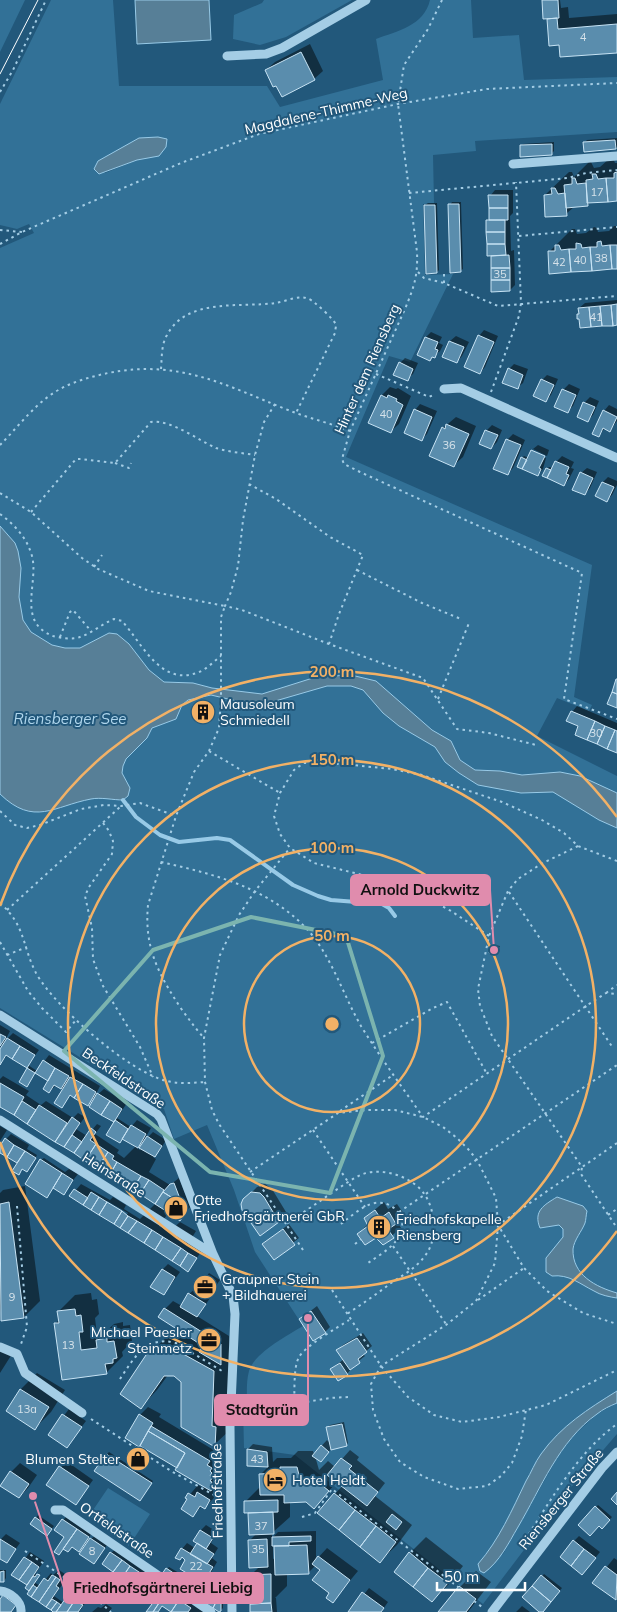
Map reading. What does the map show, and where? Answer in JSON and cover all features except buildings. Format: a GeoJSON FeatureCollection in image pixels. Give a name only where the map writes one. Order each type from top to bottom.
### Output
{"type":"FeatureCollection","features":[{"type":"Feature","properties":{"kind":"street"},"geometry":{"type":"LineString","coordinates":[[227,56],[266,54],[282,48],[366,0]]}},
{"type":"Feature","properties":{"kind":"street"},"geometry":{"type":"LineString","coordinates":[[513,164],[617,156]]}},
{"type":"Feature","properties":{"kind":"street"},"geometry":{"type":"LineString","coordinates":[[444,389],[461,388],[617,458]]}},
{"type":"Feature","properties":{"kind":"street","name":"Beckfeldstraße"},"geometry":{"type":"LineString","coordinates":[[0,1015],[157,1114],[161,1119],[178,1160],[213,1254]]}},
{"type":"Feature","properties":{"kind":"street","name":"Heinstraße"},"geometry":{"type":"LineString","coordinates":[[0,1120],[213,1254]]}},
{"type":"Feature","properties":{"kind":"street","name":"Friedhofstraße"},"geometry":{"type":"LineString","coordinates":[[213,1254],[233,1296],[235,1314],[230,1427],[232,1612]]}},
{"type":"Feature","properties":{"kind":"street"},"geometry":{"type":"LineString","coordinates":[[0,1347],[17,1354],[25,1373],[82,1413]]}},
{"type":"Feature","properties":{"kind":"street","name":"Riensberger Straße"},"geometry":{"type":"LineString","coordinates":[[492,1612],[602,1468],[617,1452]]}},
{"type":"Feature","properties":{"kind":"street","name":"Ortfeldstraße"},"geometry":{"type":"LineString","coordinates":[[55,1510],[63,1510],[211,1612]]}},
{"type":"Feature","properties":{"kind":"street"},"geometry":{"type":"LineString","coordinates":[[0,1591],[4,1591],[19,1602],[22,1607],[21,1612]]}},
{"type":"Feature","properties":{"kind":"path"},"geometry":{"type":"LineString","coordinates":[[0,92],[46,0]]}},
{"type":"Feature","properties":{"kind":"path","name":"Hinter dem Riensberg"},"geometry":{"type":"LineString","coordinates":[[442,0],[428,29],[404,65],[398,104],[418,272],[413,291],[350,431],[342,459],[344,464],[582,573],[564,699],[617,719]]}},
{"type":"Feature","properties":{"kind":"path","name":"Magdalene-Thimme-Weg"},"geometry":{"type":"LineString","coordinates":[[0,244],[22,232],[181,163],[259,134],[398,104],[487,89],[617,83]]}},
{"type":"Feature","properties":{"kind":"path"},"geometry":{"type":"LineString","coordinates":[[409,193],[568,178],[586,173],[617,170]]}},
{"type":"Feature","properties":{"kind":"path"},"geometry":{"type":"LineString","coordinates":[[488,400],[519,316],[516,182]]}},
{"type":"Feature","properties":{"kind":"path"},"geometry":{"type":"LineString","coordinates":[[518,236],[617,227]]}},
{"type":"Feature","properties":{"kind":"path"},"geometry":{"type":"LineString","coordinates":[[0,230],[22,232]]}},
{"type":"Feature","properties":{"kind":"path"},"geometry":{"type":"LineString","coordinates":[[418,272],[424,278],[444,283],[498,306],[617,296]]}},
{"type":"Feature","properties":{"kind":"path"},"geometry":{"type":"LineString","coordinates":[[444,273],[444,283]]}},
{"type":"Feature","properties":{"kind":"path"},"geometry":{"type":"LineString","coordinates":[[161,370],[162,349],[167,335],[175,325],[187,316],[218,306],[276,303],[297,298],[309,298],[333,320],[336,326],[335,333],[296,413]]}},
{"type":"Feature","properties":{"kind":"path"},"geometry":{"type":"LineString","coordinates":[[0,446],[53,393],[67,385],[91,376],[124,370],[161,370],[195,374],[218,381],[296,413],[350,431]]}},
{"type":"Feature","properties":{"kind":"path"},"geometry":{"type":"LineString","coordinates":[[376,374],[429,397],[444,389]]}},
{"type":"Feature","properties":{"kind":"path"},"geometry":{"type":"LineString","coordinates":[[204,1038],[161,976],[153,960],[147,921],[148,906],[176,816],[194,772],[209,751],[219,728],[221,617],[238,566],[249,484],[255,455],[264,422],[275,404]]}},
{"type":"Feature","properties":{"kind":"path"},"geometry":{"type":"LineString","coordinates":[[115,463],[151,422],[158,421],[218,448],[255,455]]}},
{"type":"Feature","properties":{"kind":"path"},"geometry":{"type":"LineString","coordinates":[[31,512],[76,459],[115,463],[129,468],[131,463]]}},
{"type":"Feature","properties":{"kind":"path"},"geometry":{"type":"LineString","coordinates":[[249,484],[276,499],[330,536],[363,555],[356,569],[329,644]]}},
{"type":"Feature","properties":{"kind":"path"},"geometry":{"type":"LineString","coordinates":[[0,493],[31,512],[94,567],[116,578],[149,591],[242,610],[423,678],[457,729],[489,733],[536,745]]}},
{"type":"Feature","properties":{"kind":"path"},"geometry":{"type":"LineString","coordinates":[[0,514],[14,525],[28,545],[33,559],[32,608],[36,622],[43,631],[60,637],[78,638],[114,619],[122,621],[159,667],[170,672],[186,675],[200,672],[221,656]]}},
{"type":"Feature","properties":{"kind":"path"},"geometry":{"type":"LineString","coordinates":[[94,567],[102,555]]}},
{"type":"Feature","properties":{"kind":"path"},"geometry":{"type":"LineString","coordinates":[[356,569],[422,603],[461,619]]}},
{"type":"Feature","properties":{"kind":"path"},"geometry":{"type":"LineString","coordinates":[[60,637],[70,612],[73,610],[91,631]]}},
{"type":"Feature","properties":{"kind":"path"},"geometry":{"type":"LineString","coordinates":[[438,699],[468,623]]}},
{"type":"Feature","properties":{"kind":"path"},"geometry":{"type":"LineString","coordinates":[[209,751],[280,793]]}},
{"type":"Feature","properties":{"kind":"path"},"geometry":{"type":"LineString","coordinates":[[489,936],[451,911],[416,892],[383,880],[314,863],[290,848],[280,834],[274,816],[280,793],[294,770],[304,763],[342,764],[392,768],[422,774],[502,802],[542,820],[564,833],[578,846],[617,861]]}},
{"type":"Feature","properties":{"kind":"path"},"geometry":{"type":"LineString","coordinates":[[0,811],[15,824],[27,828],[81,809],[104,805],[124,806],[140,803],[176,816]]}},
{"type":"Feature","properties":{"kind":"path"},"geometry":{"type":"LineString","coordinates":[[7,910],[121,806]]}},
{"type":"Feature","properties":{"kind":"path"},"geometry":{"type":"LineString","coordinates":[[103,823],[113,841],[112,854],[89,887],[85,896],[92,928],[93,959],[103,986],[140,1047],[153,1077]]}},
{"type":"Feature","properties":{"kind":"path"},"geometry":{"type":"LineString","coordinates":[[578,846],[541,864],[518,879],[508,891],[489,936],[478,989],[480,1006],[492,1036],[582,1167],[581,1174],[617,1228]]}},
{"type":"Feature","properties":{"kind":"path"},"geometry":{"type":"LineString","coordinates":[[290,848],[255,890],[239,915],[220,955],[204,1038],[205,1082],[212,1110],[219,1124],[303,1250]]}},
{"type":"Feature","properties":{"kind":"path"},"geometry":{"type":"LineString","coordinates":[[161,862],[224,878],[255,890],[281,907],[304,926],[321,946],[348,1002],[372,1043],[423,1117]]}},
{"type":"Feature","properties":{"kind":"path"},"geometry":{"type":"LineString","coordinates":[[508,891],[613,1048]]}},
{"type":"Feature","properties":{"kind":"path"},"geometry":{"type":"LineString","coordinates":[[0,903],[17,922],[36,972],[42,982],[60,1004],[76,1019],[116,1053],[153,1077],[167,1082],[188,1084],[205,1082]]}},
{"type":"Feature","properties":{"kind":"path"},"geometry":{"type":"LineString","coordinates":[[0,942],[28,990],[66,1032],[76,1019]]}},
{"type":"Feature","properties":{"kind":"path"},"geometry":{"type":"LineString","coordinates":[[7,955],[27,947]]}},
{"type":"Feature","properties":{"kind":"path"},"geometry":{"type":"LineString","coordinates":[[423,1117],[617,985]]}},
{"type":"Feature","properties":{"kind":"path"},"geometry":{"type":"LineString","coordinates":[[606,994],[617,994]]}},
{"type":"Feature","properties":{"kind":"path"},"geometry":{"type":"LineString","coordinates":[[372,1043],[446,1002],[487,1074]]}},
{"type":"Feature","properties":{"kind":"path"},"geometry":{"type":"LineString","coordinates":[[398,1212],[617,1065]]}},
{"type":"Feature","properties":{"kind":"path"},"geometry":{"type":"LineString","coordinates":[[250,1172],[393,1075]]}},
{"type":"Feature","properties":{"kind":"path"},"geometry":{"type":"LineString","coordinates":[[338,1112],[394,1110],[423,1117],[443,1127],[468,1148],[477,1160],[496,1198],[498,1225],[494,1263],[476,1301]]}},
{"type":"Feature","properties":{"kind":"path"},"geometry":{"type":"LineString","coordinates":[[313,1129],[365,1207]]}},
{"type":"Feature","properties":{"kind":"path"},"geometry":{"type":"LineString","coordinates":[[498,1225],[617,1144]]}},
{"type":"Feature","properties":{"kind":"path"},"geometry":{"type":"LineString","coordinates":[[286,1224],[364,1174],[379,1172],[392,1174],[413,1184],[424,1195],[431,1211],[434,1225],[433,1240],[425,1256],[410,1271],[347,1314]]}},
{"type":"Feature","properties":{"kind":"path"},"geometry":{"type":"LineString","coordinates":[[341,1224],[365,1207],[381,1202],[390,1204],[402,1217],[402,1232],[393,1246],[368,1263]]}},
{"type":"Feature","properties":{"kind":"path"},"geometry":{"type":"LineString","coordinates":[[17,1206],[27,1327],[17,1354]]}},
{"type":"Feature","properties":{"kind":"path"},"geometry":{"type":"LineString","coordinates":[[608,1215],[617,1209]]}},
{"type":"Feature","properties":{"kind":"path"},"geometry":{"type":"LineString","coordinates":[[498,1225],[524,1268],[547,1291],[583,1313],[617,1324]]}},
{"type":"Feature","properties":{"kind":"path"},"geometry":{"type":"LineString","coordinates":[[354,1244],[361,1239]]}},
{"type":"Feature","properties":{"kind":"path"},"geometry":{"type":"LineString","coordinates":[[393,1246],[446,1325]]}},
{"type":"Feature","properties":{"kind":"path"},"geometry":{"type":"LineString","coordinates":[[524,1268],[476,1301],[446,1325],[382,1366],[371,1384],[373,1410],[384,1439],[400,1462],[424,1477],[458,1488],[487,1486],[501,1476],[512,1463],[522,1436],[526,1410]]}},
{"type":"Feature","properties":{"kind":"path"},"geometry":{"type":"LineString","coordinates":[[332,1290],[382,1366],[408,1397],[434,1415],[462,1422],[499,1417],[546,1405],[617,1370]]}},
{"type":"Feature","properties":{"kind":"path"},"geometry":{"type":"LineString","coordinates":[[348,1397],[294,1404],[298,1357],[305,1350],[350,1319]]}},
{"type":"Feature","properties":{"kind":"path"},"geometry":{"type":"LineString","coordinates":[[120,1379],[142,1348],[167,1341],[176,1344],[232,1378]]}},
{"type":"Feature","properties":{"kind":"path"},"geometry":{"type":"LineString","coordinates":[[82,1413],[171,1471],[230,1503]]}},
{"type":"Feature","properties":{"kind":"path"},"geometry":{"type":"LineString","coordinates":[[532,1558],[527,1538],[555,1492],[588,1452],[617,1424]]}},
{"type":"Feature","properties":{"kind":"path"},"geometry":{"type":"LineString","coordinates":[[302,1517],[315,1513],[332,1489],[457,1587]]}},
{"type":"Feature","properties":{"kind":"path"},"geometry":{"type":"LineString","coordinates":[[25,1551],[94,1598],[111,1612]]}},
{"type":"Feature","properties":{"kind":"path"},"geometry":{"type":"LineString","coordinates":[[474,1601],[488,1612]]}},
{"type":"Feature","properties":{"kind":"highlighted area"},"geometry":{"type":"Polygon","coordinates":[[[251,917],[346,936],[383,1056],[330,1193],[210,1172],[64,1051],[153,950],[251,917]]]}},
{"type":"Feature","properties":{"kind":"shaded area"},"geometry":{"type":"Polygon","coordinates":[[[0,0],[25,0],[0,52],[0,0]]]}},
{"type":"Feature","properties":{"kind":"shaded area"},"geometry":{"type":"Polygon","coordinates":[[[51,0],[113,0],[119,86],[267,86],[280,107],[383,80],[376,39],[416,22],[427,9],[430,0],[471,0],[473,38],[519,35],[524,80],[617,77],[617,132],[475,141],[476,151],[433,155],[434,203],[423,204],[425,275],[453,274],[410,362],[389,356],[346,457],[592,565],[574,697],[592,705],[589,711],[557,698],[537,736],[617,776],[617,1391],[576,1419],[549,1444],[537,1460],[499,1535],[478,1564],[503,1554],[557,1458],[572,1437],[598,1413],[617,1403],[617,1434],[573,1485],[483,1604],[295,1455],[244,1448],[243,1407],[247,1406],[249,1371],[257,1358],[264,1352],[303,1326],[255,1252],[234,1190],[207,1125],[174,1139],[164,1109],[0,1008],[0,248],[34,233],[29,224],[17,229],[0,225],[0,104],[51,0]],[[125,147],[98,161],[105,173],[137,160],[158,156],[125,147]]]}},
{"type":"Feature","properties":{"kind":"shaded area"},"geometry":{"type":"Polygon","coordinates":[[[264,0],[352,0],[286,37],[260,45],[233,39],[234,15],[262,3],[264,0]]]}},
{"type":"Feature","properties":{"kind":"shaded area"},"geometry":{"type":"Polygon","coordinates":[[[108,1488],[150,1514],[129,1546],[89,1516],[108,1488]]]}},
{"type":"Feature","properties":{"kind":"water"},"geometry":{"type":"Polygon","coordinates":[[[135,0],[209,0],[211,40],[137,44],[135,0]]]}},
{"type":"Feature","properties":{"kind":"water"},"geometry":{"type":"Polygon","coordinates":[[[158,137],[167,139],[166,147],[159,156],[137,160],[99,174],[94,169],[98,161],[139,138],[158,137]]]}},
{"type":"Feature","properties":{"kind":"water","name":"Riensberger See"},"geometry":{"type":"Polygon","coordinates":[[[0,526],[15,543],[18,551],[21,568],[19,597],[23,620],[31,632],[52,645],[65,648],[80,648],[109,633],[117,634],[129,644],[149,670],[164,682],[193,683],[212,688],[262,694],[316,677],[351,675],[376,681],[432,730],[451,741],[460,760],[475,770],[500,771],[522,775],[560,772],[580,776],[617,793],[617,828],[599,820],[553,792],[521,793],[478,785],[445,762],[435,747],[399,726],[383,713],[363,690],[351,686],[327,686],[258,706],[211,695],[188,700],[182,705],[176,719],[152,728],[147,738],[126,759],[122,773],[130,788],[128,796],[123,800],[95,798],[44,811],[23,810],[0,794],[0,526]]]}},
{"type":"Feature","properties":{"kind":"water"},"geometry":{"type":"Polygon","coordinates":[[[557,1197],[583,1206],[587,1211],[585,1223],[573,1249],[576,1266],[581,1273],[594,1283],[617,1293],[617,1298],[599,1294],[569,1278],[552,1276],[546,1272],[546,1258],[563,1237],[563,1229],[559,1225],[540,1228],[538,1217],[541,1209],[557,1197]]]}},
{"type":"Feature","properties":{"kind":"water"},"geometry":{"type":"Polygon","coordinates":[[[617,1391],[617,1403],[602,1411],[584,1425],[561,1451],[503,1552],[484,1573],[480,1571],[478,1564],[499,1535],[541,1454],[557,1435],[585,1411],[617,1391]]]}},
{"type":"Feature","properties":{"kind":"waterway"},"geometry":{"type":"LineString","coordinates":[[123,800],[136,817],[160,835],[179,842],[217,838],[230,840],[293,885],[331,900],[382,904],[389,908],[395,916]]}},
{"type":"Feature","properties":{"kind":"tram line"},"geometry":{"type":"LineString","coordinates":[[0,74],[38,0]]}},
{"type":"Feature","properties":{"kind":"place","name":"Mausoleum Schmiedell"},"geometry":{"type":"Point","coordinates":[203,712]}},
{"type":"Feature","properties":{"kind":"place","name":"Arnold Duckwitz"},"geometry":{"type":"Point","coordinates":[494,950]}},
{"type":"Feature","properties":{"kind":"place","name":"Otte Friedhofsgärtnerei GbR"},"geometry":{"type":"Point","coordinates":[176,1208]}},
{"type":"Feature","properties":{"kind":"place","name":"Friedhofskapelle Riensberg"},"geometry":{"type":"Point","coordinates":[379,1227]}},
{"type":"Feature","properties":{"kind":"place","name":"Graupner Stein + Bildhauerei"},"geometry":{"type":"Point","coordinates":[205,1287]}},
{"type":"Feature","properties":{"kind":"place","name":"Stadtgrün"},"geometry":{"type":"Point","coordinates":[308,1318]}},
{"type":"Feature","properties":{"kind":"place","name":"Michael Paesler Steinmetz"},"geometry":{"type":"Point","coordinates":[209,1340]}},
{"type":"Feature","properties":{"kind":"place","name":"Blumen Stelter"},"geometry":{"type":"Point","coordinates":[138,1459]}},
{"type":"Feature","properties":{"kind":"place","name":"Hotel Heldt"},"geometry":{"type":"Point","coordinates":[275,1480]}},
{"type":"Feature","properties":{"kind":"place","name":"Friedhofsgärtnerei Liebig"},"geometry":{"type":"Point","coordinates":[33,1496]}}]}
